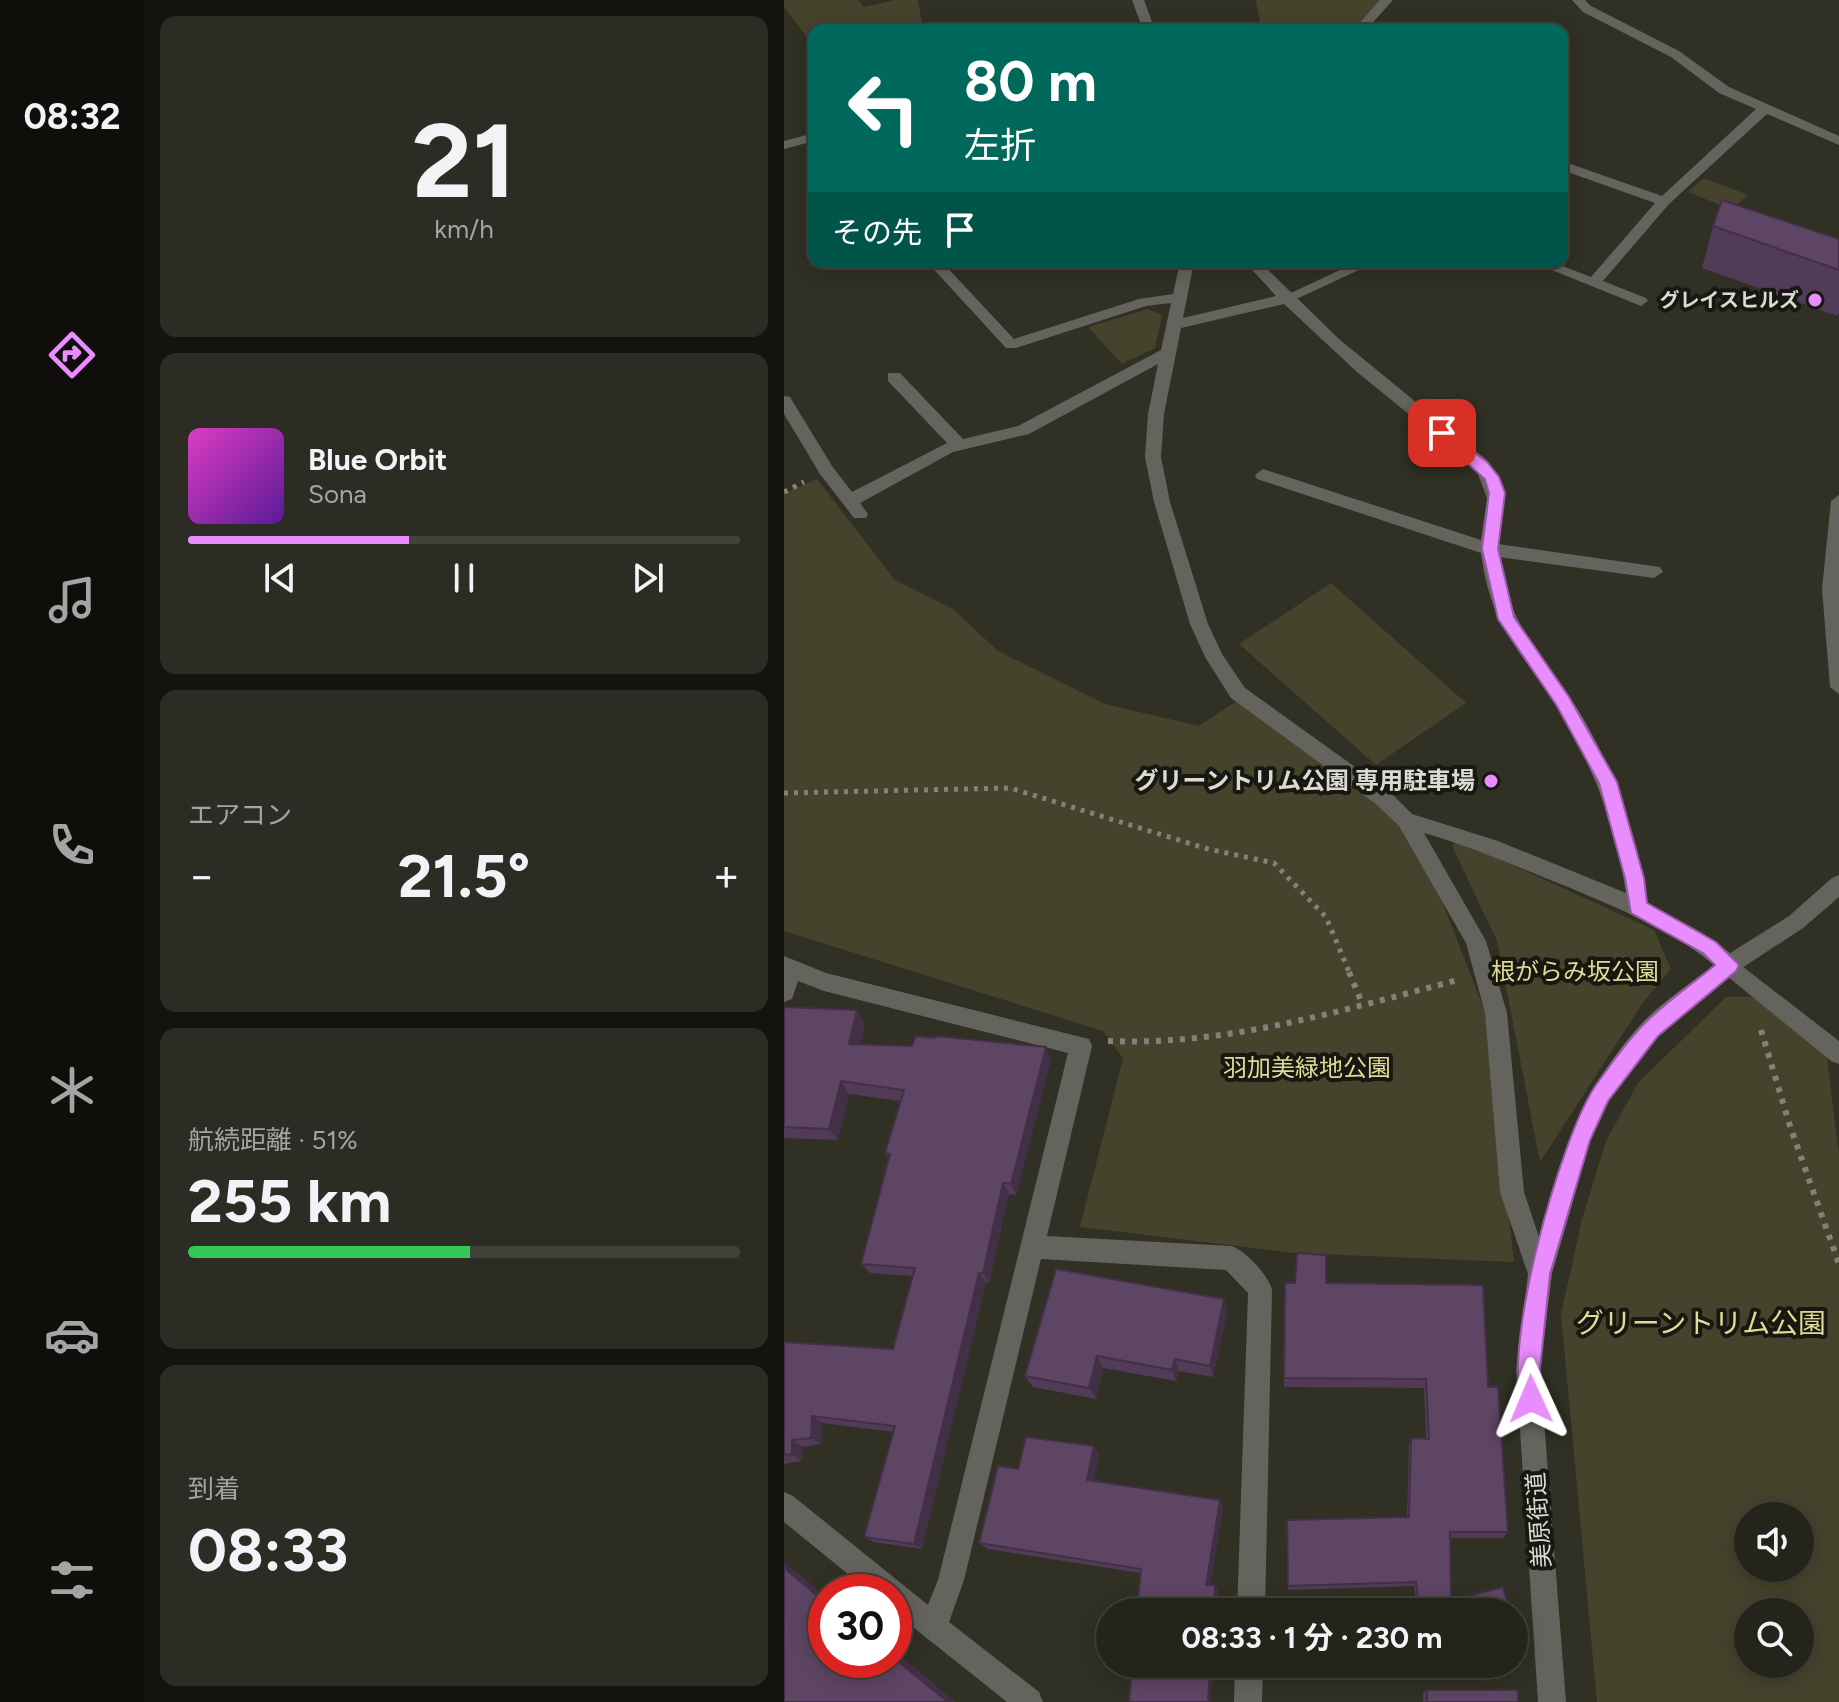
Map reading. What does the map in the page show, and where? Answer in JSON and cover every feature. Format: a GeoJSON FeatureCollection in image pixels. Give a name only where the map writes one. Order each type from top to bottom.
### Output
{"type":"FeatureCollection","features":[{"type":"Feature","properties":{"kind":"street"},"geometry":{"type":"LineString","coordinates":[[1138,0],[1147,24]]}},
{"type":"Feature","properties":{"kind":"street"},"geometry":{"type":"LineString","coordinates":[[1365,24],[1387,0]]}},
{"type":"Feature","properties":{"kind":"street"},"geometry":{"type":"LineString","coordinates":[[1578,0],[1613,24],[1675,54],[1724,90],[1839,141]]}},
{"type":"Feature","properties":{"kind":"street"},"geometry":{"type":"LineString","coordinates":[[1593,283],[1664,201],[1764,109]]}},
{"type":"Feature","properties":{"kind":"street"},"geometry":{"type":"LineString","coordinates":[[784,145],[808,139]]}},
{"type":"Feature","properties":{"kind":"street"},"geometry":{"type":"LineString","coordinates":[[1568,167],[1664,201]]}},
{"type":"Feature","properties":{"kind":"street"},"geometry":{"type":"LineString","coordinates":[[940,268],[1011,345],[1144,302],[1178,298]]}},
{"type":"Feature","properties":{"kind":"street"},"geometry":{"type":"LineString","coordinates":[[1186,268],[1156,414],[1153,457],[1177,555],[1214,657],[1238,693],[1383,798],[1406,820],[1476,941],[1496,1013],[1512,1192],[1540,1274]]}},
{"type":"Feature","properties":{"kind":"street"},"geometry":{"type":"LineString","coordinates":[[1257,268],[1285,299],[1382,384],[1482,465],[1492,477],[1497,493],[1490,549],[1506,619],[1563,702],[1608,782],[1635,878],[1638,908]]}},
{"type":"Feature","properties":{"kind":"street"},"geometry":{"type":"LineString","coordinates":[[1172,325],[1285,299],[1355,268]]}},
{"type":"Feature","properties":{"kind":"street"},"geometry":{"type":"LineString","coordinates":[[1554,268],[1641,301]]}},
{"type":"Feature","properties":{"kind":"street"},"geometry":{"type":"LineString","coordinates":[[784,401],[826,470],[855,508],[948,448],[1023,430],[1167,353]]}},
{"type":"Feature","properties":{"kind":"street"},"geometry":{"type":"LineString","coordinates":[[894,377],[959,445]]}},
{"type":"Feature","properties":{"kind":"street"},"geometry":{"type":"LineString","coordinates":[[1263,475],[1490,549],[1654,572]]}},
{"type":"Feature","properties":{"kind":"street"},"geometry":{"type":"LineString","coordinates":[[1839,501],[1831,589],[1839,687]]}},
{"type":"Feature","properties":{"kind":"street"},"geometry":{"type":"LineString","coordinates":[[1406,820],[1468,836],[1638,908],[1710,948],[1839,1054]]}},
{"type":"Feature","properties":{"kind":"street","name":"美原街道"},"geometry":{"type":"LineString","coordinates":[[1552,1702],[1528,1369],[1540,1274],[1580,1138],[1601,1094],[1651,1029],[1729,965],[1796,922],[1838,886]]}},
{"type":"Feature","properties":{"kind":"street"},"geometry":{"type":"LineString","coordinates":[[784,992],[787,967],[824,982],[1081,1046],[951,1580],[934,1627]]}},
{"type":"Feature","properties":{"kind":"street"},"geometry":{"type":"LineString","coordinates":[[1033,1247],[1232,1258],[1260,1289],[1251,1598]]}},
{"type":"Feature","properties":{"kind":"street"},"geometry":{"type":"LineString","coordinates":[[784,1505],[869,1574]]}},
{"type":"Feature","properties":{"kind":"street"},"geometry":{"type":"LineString","coordinates":[[912,1609],[1029,1702]]}},
{"type":"Feature","properties":{"kind":"street"},"geometry":{"type":"LineString","coordinates":[[1248,1702],[1249,1678]]}},
{"type":"Feature","properties":{"kind":"path"},"geometry":{"type":"LineString","coordinates":[[784,793],[1010,788],[1208,849],[1274,863],[1326,917],[1362,1003]]}},
{"type":"Feature","properties":{"kind":"path"},"geometry":{"type":"LineString","coordinates":[[1081,1046],[1102,1040],[1132,1043],[1215,1039],[1487,973]]}},
{"type":"Feature","properties":{"kind":"path"},"geometry":{"type":"LineString","coordinates":[[1775,1000],[1760,1016],[1760,1028],[1790,1126],[1839,1264]]}},
{"type":"Feature","properties":{"kind":"green space"},"geometry":{"type":"Polygon","coordinates":[[[784,0],[858,0],[864,7],[895,0],[918,0],[922,24],[808,24],[808,39],[784,7],[784,0]]]}},
{"type":"Feature","properties":{"kind":"green space"},"geometry":{"type":"Polygon","coordinates":[[[1256,0],[1381,0],[1359,24],[1260,24],[1256,0]]]}},
{"type":"Feature","properties":{"kind":"green space"},"geometry":{"type":"Polygon","coordinates":[[[1704,178],[1748,195],[1732,210],[1688,192],[1704,178]]]}},
{"type":"Feature","properties":{"kind":"green space"},"geometry":{"type":"Polygon","coordinates":[[[1148,309],[1162,315],[1155,348],[1122,364],[1088,327],[1148,309]]]}},
{"type":"Feature","properties":{"kind":"green space","name":"羽加美緑地公園"},"geometry":{"type":"Polygon","coordinates":[[[817,479],[895,580],[953,609],[998,651],[1105,704],[1199,726],[1243,697],[1366,787],[1425,857],[1487,1017],[1514,1262],[1294,1253],[1080,1227],[1123,1058],[1103,1031],[784,931],[784,494],[817,479]]]}},
{"type":"Feature","properties":{"kind":"green space"},"geometry":{"type":"Polygon","coordinates":[[[1331,583],[1466,703],[1376,765],[1239,644],[1331,583]]]}},
{"type":"Feature","properties":{"kind":"green space","name":"根がらみ坂公園"},"geometry":{"type":"Polygon","coordinates":[[[1458,840],[1654,930],[1671,969],[1644,1001],[1540,1162],[1497,941],[1452,846],[1458,840]]]}},
{"type":"Feature","properties":{"kind":"green space","name":"グリーントリム公園"},"geometry":{"type":"Polygon","coordinates":[[[1726,997],[1755,997],[1827,1058],[1839,1155],[1839,1702],[1597,1702],[1561,1314],[1582,1219],[1606,1141],[1638,1083],[1726,997]]]}},
{"type":"Feature","properties":{"kind":"building"},"geometry":{"type":"Polygon","coordinates":[[[1722,200],[1839,239],[1839,270],[1713,226],[1722,200]]]}},
{"type":"Feature","properties":{"kind":"building"},"geometry":{"type":"Polygon","coordinates":[[[784,1007],[857,1010],[849,1044],[912,1046],[916,1036],[936,1036],[1046,1047],[1011,1184],[1003,1183],[983,1273],[979,1273],[914,1544],[864,1537],[895,1426],[812,1416],[811,1438],[792,1440],[792,1454],[784,1455],[784,1342],[893,1349],[915,1268],[861,1264],[890,1154],[885,1153],[904,1090],[841,1081],[829,1129],[784,1127],[784,1007]]]}},
{"type":"Feature","properties":{"kind":"building"},"geometry":{"type":"Polygon","coordinates":[[[1297,1253],[1326,1255],[1326,1283],[1483,1285],[1488,1387],[1498,1387],[1508,1532],[1450,1532],[1451,1598],[1418,1598],[1416,1582],[1288,1586],[1287,1520],[1409,1517],[1411,1438],[1429,1439],[1426,1379],[1284,1378],[1285,1283],[1295,1283],[1297,1253]]]}},
{"type":"Feature","properties":{"kind":"building"},"geometry":{"type":"Polygon","coordinates":[[[1056,1269],[1224,1299],[1210,1366],[1175,1359],[1172,1370],[1097,1356],[1089,1388],[1025,1376],[1056,1269]]]}},
{"type":"Feature","properties":{"kind":"building"},"geometry":{"type":"Polygon","coordinates":[[[1026,1437],[1094,1446],[1087,1480],[1220,1500],[1206,1585],[1215,1585],[1215,1598],[1138,1598],[1141,1569],[979,1543],[998,1466],[1018,1469],[1026,1437]]]}},
{"type":"Feature","properties":{"kind":"building"},"geometry":{"type":"Polygon","coordinates":[[[784,1568],[808,1588],[808,1678],[912,1678],[912,1673],[948,1702],[784,1702],[784,1568]]]}},
{"type":"Feature","properties":{"kind":"building"},"geometry":{"type":"Polygon","coordinates":[[[1503,1587],[1506,1598],[1462,1598],[1503,1587]]]}},
{"type":"Feature","properties":{"kind":"building"},"geometry":{"type":"Polygon","coordinates":[[[1131,1678],[1209,1678],[1208,1702],[1129,1702],[1131,1678]]]}},
{"type":"Feature","properties":{"kind":"building"},"geometry":{"type":"Polygon","coordinates":[[[1427,1690],[1518,1690],[1518,1702],[1427,1702],[1427,1690]]]}},
{"type":"Feature","properties":{"kind":"place","name":"グレイスヒルズ"},"geometry":{"type":"Point","coordinates":[1815,300]}},
{"type":"Feature","properties":{"kind":"place","name":"グリーントリム公園 専用駐車場"},"geometry":{"type":"Point","coordinates":[1491,781]}},
{"type":"Feature","properties":{"kind":"route"},"geometry":{"type":"LineString","coordinates":[[1442,433],[1482,465],[1492,477],[1497,493],[1490,549],[1506,619],[1563,702],[1608,782],[1635,878],[1638,908],[1710,948],[1729,965],[1651,1029],[1601,1094],[1580,1138],[1540,1274],[1528,1369],[1531,1399]]}}]}
